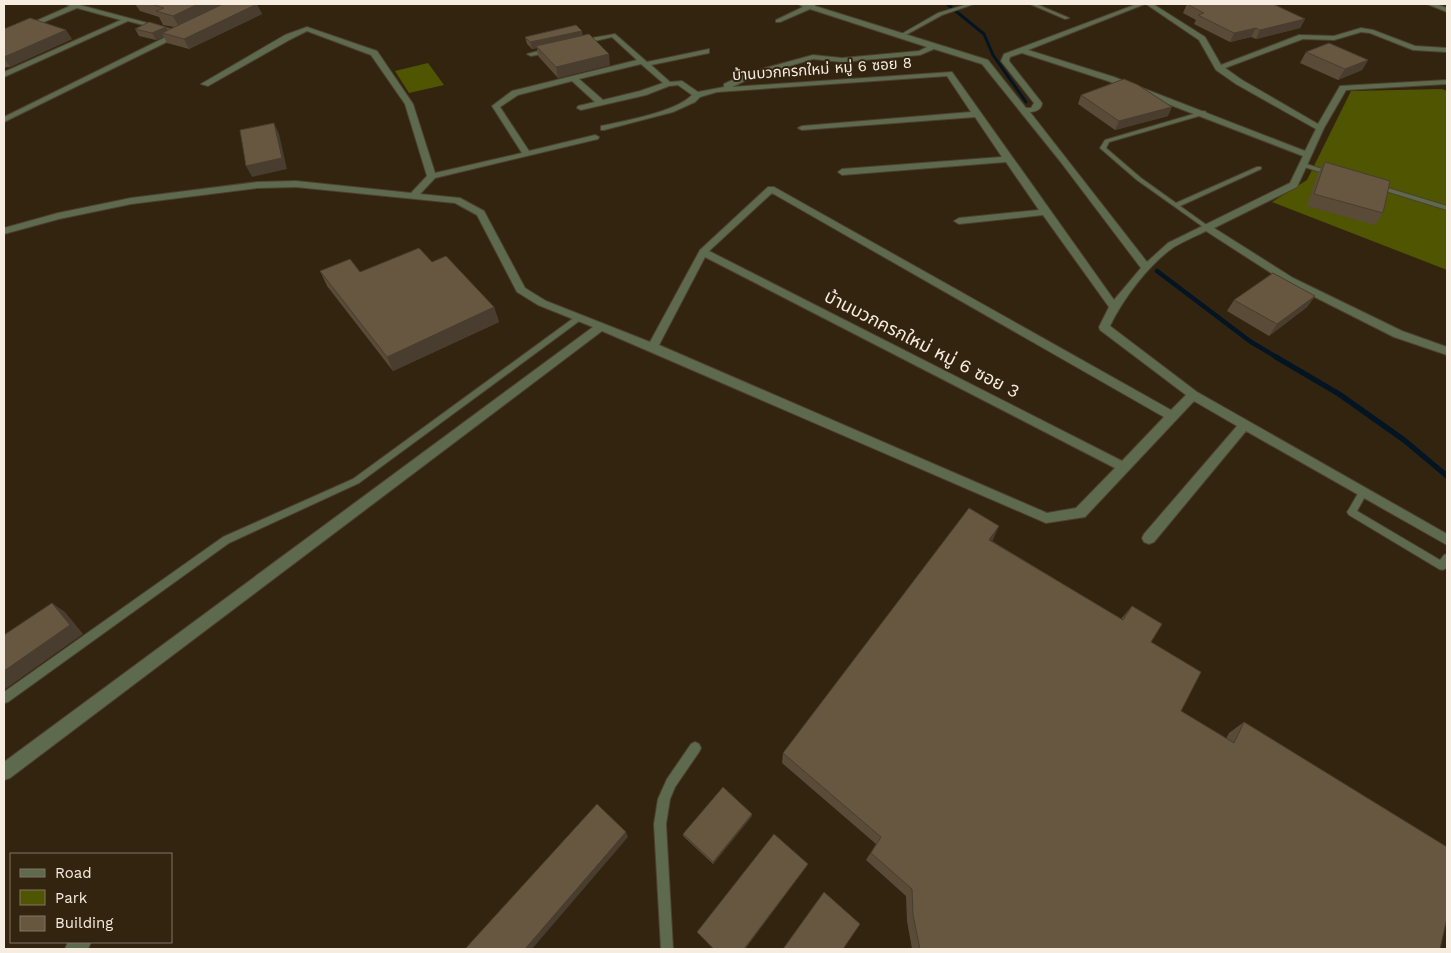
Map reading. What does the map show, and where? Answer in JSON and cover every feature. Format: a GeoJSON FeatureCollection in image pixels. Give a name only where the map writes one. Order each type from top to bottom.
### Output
{"type":"FeatureCollection","features":[{"type":"Feature","properties":{"kind":"street"},"geometry":{"type":"LineString","coordinates":[[778,21],[808,4],[934,48],[985,62],[1063,159],[1146,268]]}},
{"type":"Feature","properties":{"kind":"street"},"geometry":{"type":"LineString","coordinates":[[1023,110],[1034,110],[1038,106],[1006,61],[1007,56],[1142,4]]}},
{"type":"Feature","properties":{"kind":"street"},"geometry":{"type":"LineString","coordinates":[[1149,4],[1202,39],[1219,68],[1239,82],[1320,128]]}},
{"type":"Feature","properties":{"kind":"street"},"geometry":{"type":"LineString","coordinates":[[1430,4],[1447,10]]}},
{"type":"Feature","properties":{"kind":"street"},"geometry":{"type":"LineString","coordinates":[[4,36],[34,24],[72,5],[181,33]]}},
{"type":"Feature","properties":{"kind":"street"},"geometry":{"type":"LineString","coordinates":[[4,75],[128,19]]}},
{"type":"Feature","properties":{"kind":"street"},"geometry":{"type":"LineString","coordinates":[[34,24],[51,28]]}},
{"type":"Feature","properties":{"kind":"street"},"geometry":{"type":"LineString","coordinates":[[4,120],[190,28]]}},
{"type":"Feature","properties":{"kind":"street"},"geometry":{"type":"LineString","coordinates":[[205,84],[288,37],[307,29],[374,53],[409,104],[432,176]]}},
{"type":"Feature","properties":{"kind":"street"},"geometry":{"type":"LineString","coordinates":[[1219,68],[1302,37],[1334,38],[1367,30],[1413,48],[1447,50]]}},
{"type":"Feature","properties":{"kind":"street"},"geometry":{"type":"LineString","coordinates":[[568,46],[613,35],[668,84]]}},
{"type":"Feature","properties":{"kind":"street"},"geometry":{"type":"LineString","coordinates":[[76,36],[84,39]]}},
{"type":"Feature","properties":{"kind":"street"},"geometry":{"type":"LineString","coordinates":[[531,54],[558,48]]}},
{"type":"Feature","properties":{"kind":"street"},"geometry":{"type":"LineString","coordinates":[[718,90],[750,75],[813,57],[842,60],[920,52],[934,48]]}},
{"type":"Feature","properties":{"kind":"street"},"geometry":{"type":"LineString","coordinates":[[1020,50],[1111,79],[1204,113],[1308,155]]}},
{"type":"Feature","properties":{"kind":"street"},"geometry":{"type":"LineString","coordinates":[[527,154],[496,106],[515,93],[644,62],[706,51]]}},
{"type":"Feature","properties":{"kind":"street","name":"บ้านบวกครกใหม่ หมู่ 6 ซอย 8"},"geometry":{"type":"LineString","coordinates":[[604,128],[678,108],[692,103],[697,96],[718,90],[949,74],[976,114]]}},
{"type":"Feature","properties":{"kind":"street"},"geometry":{"type":"LineString","coordinates":[[573,78],[601,103]]}},
{"type":"Feature","properties":{"kind":"street"},"geometry":{"type":"LineString","coordinates":[[1447,82],[1343,88],[1320,128],[1294,185],[1171,245],[1146,268],[1114,307],[1104,327],[1192,395],[1447,540]]}},
{"type":"Feature","properties":{"kind":"street"},"geometry":{"type":"LineString","coordinates":[[581,108],[643,93],[668,84],[679,83],[697,96]]}},
{"type":"Feature","properties":{"kind":"street"},"geometry":{"type":"LineString","coordinates":[[802,128],[976,114],[1114,307]]}},
{"type":"Feature","properties":{"kind":"street"},"geometry":{"type":"LineString","coordinates":[[413,196],[432,176],[595,137]]}},
{"type":"Feature","properties":{"kind":"street"},"geometry":{"type":"LineString","coordinates":[[842,172],[1008,159]]}},
{"type":"Feature","properties":{"kind":"street"},"geometry":{"type":"LineString","coordinates":[[4,231],[58,216],[131,201],[257,185],[296,184],[457,200],[481,213],[521,290],[542,303],[653,347],[1046,518],[1080,513],[1125,468],[1192,395]]}},
{"type":"Feature","properties":{"kind":"street"},"geometry":{"type":"LineString","coordinates":[[653,347],[703,252],[771,189],[1173,417]]}},
{"type":"Feature","properties":{"kind":"street"},"geometry":{"type":"LineString","coordinates":[[959,221],[1045,212]]}},
{"type":"Feature","properties":{"kind":"street"},"geometry":{"type":"LineString","coordinates":[[1206,228],[1289,280],[1398,334],[1447,351]]}},
{"type":"Feature","properties":{"kind":"street","name":"บ้านบวกครกใหม่ หมู่ 6 ซอย 3"},"geometry":{"type":"LineString","coordinates":[[703,252],[1125,468]]}},
{"type":"Feature","properties":{"kind":"street"},"geometry":{"type":"LineString","coordinates":[[4,772],[600,327]]}},
{"type":"Feature","properties":{"kind":"street"},"geometry":{"type":"LineString","coordinates":[[1149,538],[1245,424]]}},
{"type":"Feature","properties":{"kind":"lane"},"geometry":{"type":"LineString","coordinates":[[900,36],[945,12],[972,4]]}},
{"type":"Feature","properties":{"kind":"lane"},"geometry":{"type":"LineString","coordinates":[[1032,4],[1067,18]]}},
{"type":"Feature","properties":{"kind":"lane"},"geometry":{"type":"LineString","coordinates":[[1204,113],[1107,141],[1103,148],[1206,228]]}},
{"type":"Feature","properties":{"kind":"lane"},"geometry":{"type":"LineString","coordinates":[[1303,165],[1339,176]]}},
{"type":"Feature","properties":{"kind":"lane"},"geometry":{"type":"LineString","coordinates":[[1176,205],[1259,168]]}},
{"type":"Feature","properties":{"kind":"lane"},"geometry":{"type":"LineString","coordinates":[[1366,184],[1447,208]]}},
{"type":"Feature","properties":{"kind":"lane"},"geometry":{"type":"LineString","coordinates":[[4,698],[226,540],[356,481],[578,318]]}},
{"type":"Feature","properties":{"kind":"lane"},"geometry":{"type":"LineString","coordinates":[[1363,493],[1352,512],[1442,566],[1447,558]]}},
{"type":"Feature","properties":{"kind":"lane"},"geometry":{"type":"LineString","coordinates":[[667,949],[660,824],[664,799],[670,783],[695,748]]}},
{"type":"Feature","properties":{"kind":"green space"},"geometry":{"type":"Polygon","coordinates":[[[428,63],[444,85],[409,93],[395,71],[428,63]]]}},
{"type":"Feature","properties":{"kind":"green space"},"geometry":{"type":"Polygon","coordinates":[[[1442,89],[1447,91],[1447,270],[1272,202],[1307,180],[1351,91],[1442,89]]]}},
{"type":"Feature","properties":{"kind":"building"},"geometry":{"type":"Polygon","coordinates":[[[151,4],[198,4],[173,16],[156,11],[164,8],[151,4]]]}},
{"type":"Feature","properties":{"kind":"building"},"geometry":{"type":"Polygon","coordinates":[[[223,4],[257,4],[184,39],[162,33],[223,4]]]}},
{"type":"Feature","properties":{"kind":"building"},"geometry":{"type":"Polygon","coordinates":[[[1187,4],[1273,4],[1305,19],[1260,30],[1256,28],[1234,33],[1198,15],[1204,13],[1187,4]]]}},
{"type":"Feature","properties":{"kind":"building"},"geometry":{"type":"Polygon","coordinates":[[[30,18],[66,30],[4,57],[4,29],[30,18]]]}},
{"type":"Feature","properties":{"kind":"building"},"geometry":{"type":"Polygon","coordinates":[[[149,22],[166,27],[152,33],[135,29],[149,22]]]}},
{"type":"Feature","properties":{"kind":"building"},"geometry":{"type":"Polygon","coordinates":[[[576,25],[582,31],[530,42],[525,37],[576,25]]]}},
{"type":"Feature","properties":{"kind":"building"},"geometry":{"type":"Polygon","coordinates":[[[589,34],[609,54],[556,67],[536,46],[589,34]]]}},
{"type":"Feature","properties":{"kind":"building"},"geometry":{"type":"Polygon","coordinates":[[[1329,43],[1368,60],[1345,69],[1306,52],[1329,43]]]}},
{"type":"Feature","properties":{"kind":"building"},"geometry":{"type":"Polygon","coordinates":[[[1124,79],[1138,85],[1172,107],[1119,121],[1081,95],[1124,79]]]}},
{"type":"Feature","properties":{"kind":"building"},"geometry":{"type":"Polygon","coordinates":[[[274,123],[282,158],[246,166],[240,130],[274,123]]]}},
{"type":"Feature","properties":{"kind":"building"},"geometry":{"type":"Polygon","coordinates":[[[1325,162],[1390,181],[1383,213],[1314,194],[1325,162]]]}},
{"type":"Feature","properties":{"kind":"building"},"geometry":{"type":"Polygon","coordinates":[[[419,248],[432,262],[446,256],[494,307],[387,357],[320,271],[350,259],[360,272],[419,248]]]}},
{"type":"Feature","properties":{"kind":"building"},"geometry":{"type":"Polygon","coordinates":[[[1273,273],[1315,296],[1277,324],[1234,300],[1273,273]]]}},
{"type":"Feature","properties":{"kind":"building"},"geometry":{"type":"Polygon","coordinates":[[[969,508],[999,526],[989,540],[1123,620],[1132,606],[1162,624],[1151,642],[1201,672],[1181,711],[1234,743],[1244,722],[1447,847],[1447,918],[1440,949],[920,949],[913,915],[912,889],[871,853],[881,837],[783,753],[969,508]]]}},
{"type":"Feature","properties":{"kind":"building"},"geometry":{"type":"Polygon","coordinates":[[[52,603],[70,625],[4,671],[4,635],[52,603]]]}},
{"type":"Feature","properties":{"kind":"building"},"geometry":{"type":"Polygon","coordinates":[[[723,787],[752,814],[713,862],[683,834],[723,787]]]}},
{"type":"Feature","properties":{"kind":"building"},"geometry":{"type":"Polygon","coordinates":[[[597,804],[626,832],[525,949],[465,949],[597,804]]]}},
{"type":"Feature","properties":{"kind":"building"},"geometry":{"type":"Polygon","coordinates":[[[774,834],[808,864],[744,949],[714,949],[697,932],[774,834]]]}},
{"type":"Feature","properties":{"kind":"building"},"geometry":{"type":"Polygon","coordinates":[[[824,892],[860,924],[843,949],[783,949],[824,892]]]}},
{"type":"Feature","properties":{"kind":"waterway"},"geometry":{"type":"LineString","coordinates":[[947,4],[984,34],[993,55],[1026,102]]}},
{"type":"Feature","properties":{"kind":"waterway"},"geometry":{"type":"LineString","coordinates":[[1157,271],[1251,342],[1278,358]]}},
{"type":"Feature","properties":{"kind":"waterway"},"geometry":{"type":"LineString","coordinates":[[1276,357],[1339,394],[1404,440],[1447,476]]}}]}
